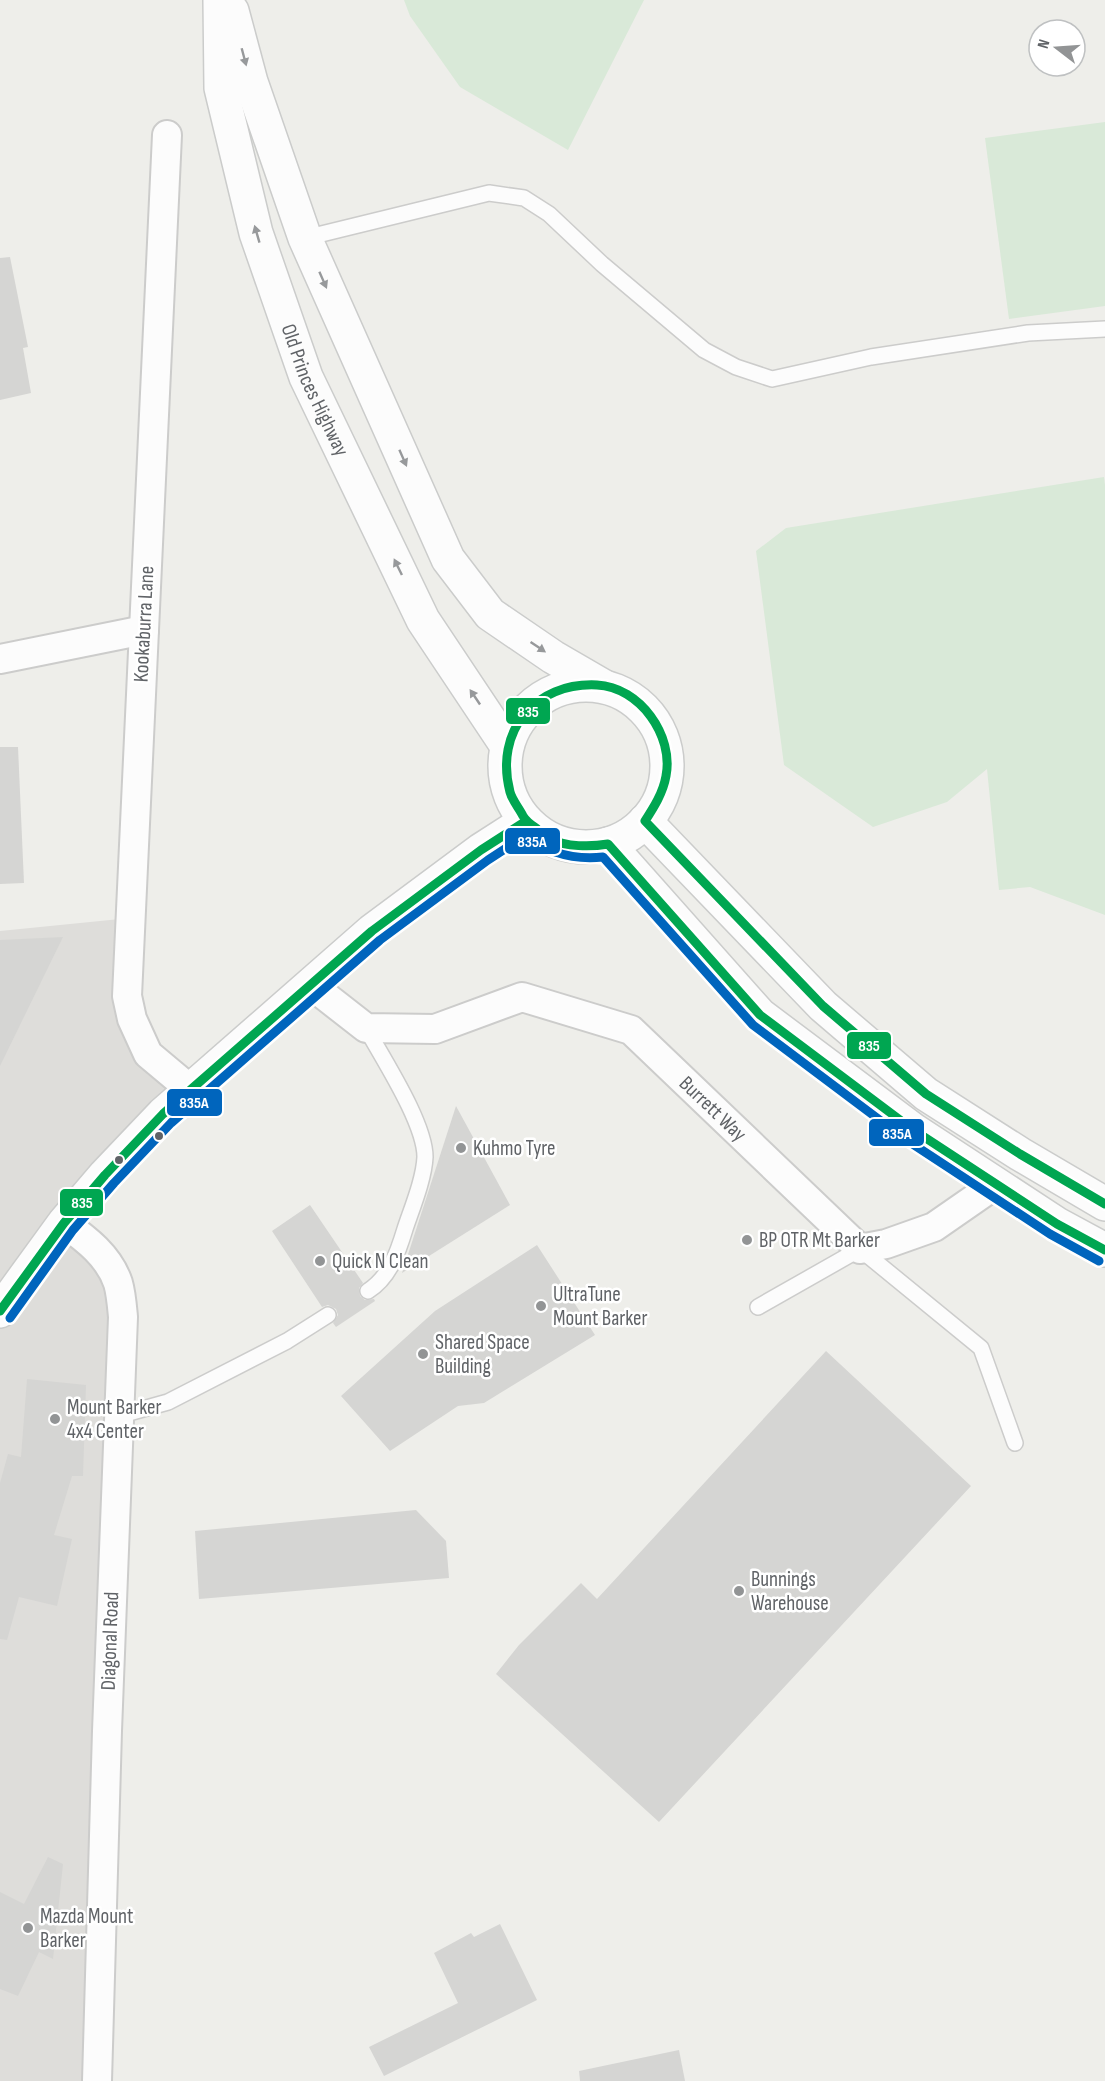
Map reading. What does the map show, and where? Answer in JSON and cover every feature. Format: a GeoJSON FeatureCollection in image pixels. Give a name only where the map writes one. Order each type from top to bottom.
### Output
{"type":"FeatureCollection","features":[{"type":"Feature","properties":{"kind":"main road","name":"Old Princes Highway"},"geometry":{"type":"LineString","coordinates":[[220,0],[221,88],[256,234],[306,377],[423,620],[507,746]]}},
{"type":"Feature","properties":{"kind":"main road"},"geometry":{"type":"LineString","coordinates":[[230,0],[251,82],[305,238],[447,559],[490,614],[553,657],[603,686],[626,694],[645,709],[659,729],[666,753],[667,777],[659,801],[645,821],[628,835],[609,844],[586,847],[564,844],[543,835],[526,821],[511,798],[505,772],[507,746],[517,723],[533,704],[554,691],[578,684],[603,686]]}},
{"type":"Feature","properties":{"kind":"main road"},"geometry":{"type":"LineString","coordinates":[[0,1311],[64,1223],[105,1175],[163,1114],[372,931],[481,850],[526,821]]}},
{"type":"Feature","properties":{"kind":"main road"},"geometry":{"type":"LineString","coordinates":[[645,821],[823,1006],[926,1094],[1020,1154],[1105,1204]]}},
{"type":"Feature","properties":{"kind":"main road"},"geometry":{"type":"LineString","coordinates":[[609,844],[760,1015],[912,1129],[1057,1224],[1105,1250]]}},
{"type":"Feature","properties":{"kind":"street","name":"Kookaburra Lane"},"geometry":{"type":"LineString","coordinates":[[167,135],[127,996],[132,1019],[148,1054],[191,1090]]}},
{"type":"Feature","properties":{"kind":"street"},"geometry":{"type":"LineString","coordinates":[[0,659],[144,630]]}},
{"type":"Feature","properties":{"kind":"street"},"geometry":{"type":"LineString","coordinates":[[311,985],[366,1028]]}},
{"type":"Feature","properties":{"kind":"street","name":"Burrett Way"},"geometry":{"type":"LineString","coordinates":[[366,1028],[435,1029],[522,997],[631,1030],[860,1249]]}},
{"type":"Feature","properties":{"kind":"street"},"geometry":{"type":"LineString","coordinates":[[860,1249],[886,1244],[934,1227],[996,1184]]}},
{"type":"Feature","properties":{"kind":"street","name":"Diagonal Road"},"geometry":{"type":"LineString","coordinates":[[64,1223],[88,1240],[106,1259],[118,1283],[123,1317],[97,2081]]}},
{"type":"Feature","properties":{"kind":"lane"},"geometry":{"type":"LineString","coordinates":[[305,238],[489,193],[524,198],[549,214],[602,264],[704,350],[736,367],[772,379],[871,357],[1028,333],[1105,329]]}},
{"type":"Feature","properties":{"kind":"lane"},"geometry":{"type":"LineString","coordinates":[[366,1028],[411,1110],[421,1134],[425,1158],[420,1182],[395,1258],[380,1283],[368,1291]]}},
{"type":"Feature","properties":{"kind":"lane"},"geometry":{"type":"LineString","coordinates":[[758,1307],[860,1249]]}},
{"type":"Feature","properties":{"kind":"lane","name":"Burrett Way"},"geometry":{"type":"LineString","coordinates":[[860,1249],[981,1348],[1015,1443]]}},
{"type":"Feature","properties":{"kind":"lane"},"geometry":{"type":"LineString","coordinates":[[118,1416],[168,1402],[287,1341],[328,1315]]}},
{"type":"Feature","properties":{"kind":"shaded area"},"geometry":{"type":"Polygon","coordinates":[[[130,918],[132,1019],[191,1090],[65,1223],[118,1283],[97,2081],[0,2081],[0,931],[130,918]]]}},
{"type":"Feature","properties":{"kind":"green space"},"geometry":{"type":"Polygon","coordinates":[[[404,0],[644,0],[568,150],[460,87],[410,16],[404,0]]]}},
{"type":"Feature","properties":{"kind":"green space"},"geometry":{"type":"Polygon","coordinates":[[[1105,122],[1105,306],[1009,319],[985,138],[1105,122]]]}},
{"type":"Feature","properties":{"kind":"green space"},"geometry":{"type":"Polygon","coordinates":[[[1104,477],[1105,915],[1030,887],[999,890],[987,769],[947,802],[873,827],[784,765],[756,551],[786,528],[1104,477]]]}},
{"type":"Feature","properties":{"kind":"building"},"geometry":{"type":"Polygon","coordinates":[[[10,257],[28,347],[23,348],[31,393],[0,400],[0,258],[10,257]]]}},
{"type":"Feature","properties":{"kind":"building"},"geometry":{"type":"Polygon","coordinates":[[[0,747],[18,747],[24,883],[0,884],[0,747]]]}},
{"type":"Feature","properties":{"kind":"building"},"geometry":{"type":"Polygon","coordinates":[[[63,937],[0,1066],[0,940],[63,937]]]}},
{"type":"Feature","properties":{"kind":"building","name":"Kuhmo Tyre"},"geometry":{"type":"Polygon","coordinates":[[[456,1106],[510,1205],[402,1273],[456,1106]]]}},
{"type":"Feature","properties":{"kind":"building","name":"Quick N Clean"},"geometry":{"type":"Polygon","coordinates":[[[310,1205],[363,1283],[359,1288],[360,1296],[365,1300],[374,1299],[375,1301],[336,1327],[333,1323],[338,1315],[336,1309],[328,1305],[322,1307],[272,1231],[310,1205]]]}},
{"type":"Feature","properties":{"kind":"building"},"geometry":{"type":"Polygon","coordinates":[[[537,1245],[595,1335],[484,1403],[458,1406],[390,1451],[341,1396],[435,1311],[537,1245]]]}},
{"type":"Feature","properties":{"kind":"building","name":"Bunnings Warehouse"},"geometry":{"type":"Polygon","coordinates":[[[826,1351],[971,1486],[659,1822],[496,1674],[519,1645],[581,1583],[597,1599],[826,1351]]]}},
{"type":"Feature","properties":{"kind":"building","name":"Mount Barker 4x4 Center"},"geometry":{"type":"Polygon","coordinates":[[[27,1379],[86,1385],[83,1476],[72,1476],[54,1535],[72,1539],[57,1606],[19,1597],[7,1640],[0,1639],[0,1483],[8,1454],[21,1457],[27,1379]]]}},
{"type":"Feature","properties":{"kind":"building"},"geometry":{"type":"Polygon","coordinates":[[[416,1510],[446,1541],[449,1578],[199,1599],[195,1531],[416,1510]]]}},
{"type":"Feature","properties":{"kind":"building","name":"Mazda Mount Barker"},"geometry":{"type":"Polygon","coordinates":[[[48,1857],[63,1864],[53,1959],[39,1952],[18,1996],[0,1989],[0,1892],[24,1904],[48,1857]]]}},
{"type":"Feature","properties":{"kind":"building"},"geometry":{"type":"Polygon","coordinates":[[[500,1924],[537,2000],[384,2076],[369,2047],[458,2003],[434,1953],[471,1933],[474,1937],[500,1924]]]}},
{"type":"Feature","properties":{"kind":"building"},"geometry":{"type":"Polygon","coordinates":[[[679,2050],[685,2081],[580,2081],[579,2071],[679,2050]]]}},
{"type":"Feature","properties":{"kind":"transit line","name":"835"},"geometry":{"type":"LineString","coordinates":[[1105,1204],[1020,1154],[926,1094],[823,1006],[645,821],[663,788],[667,761],[665,745],[659,730],[651,716],[640,704],[627,694],[613,688],[597,685],[575,686],[555,692],[538,701],[524,714],[514,731],[508,749],[507,770],[511,795],[528,822],[546,837],[563,844],[586,846],[608,844],[760,1015],[912,1129],[1057,1224],[1105,1250]]}},
{"type":"Feature","properties":{"kind":"transit line","name":"835"},"geometry":{"type":"LineString","coordinates":[[0,1311],[64,1223],[105,1175],[163,1114],[372,931],[481,850],[526,821]]}},
{"type":"Feature","properties":{"kind":"transit line","name":"835A"},"geometry":{"type":"LineString","coordinates":[[10,1318],[73,1230],[171,1123],[380,940],[488,860],[525,836],[543,847],[562,854],[582,858],[603,857],[753,1025],[905,1139],[1050,1234],[1099,1261]]}},
{"type":"Feature","properties":{"kind":"place","name":"Kuhmo Tyre"},"geometry":{"type":"Point","coordinates":[461,1148]}},
{"type":"Feature","properties":{"kind":"place","name":"BP OTR Mt Barker"},"geometry":{"type":"Point","coordinates":[747,1240]}},
{"type":"Feature","properties":{"kind":"place","name":"Quick N Clean"},"geometry":{"type":"Point","coordinates":[320,1261]}},
{"type":"Feature","properties":{"kind":"place","name":"UltraTune Mount Barker"},"geometry":{"type":"Point","coordinates":[541,1306]}},
{"type":"Feature","properties":{"kind":"place","name":"Shared Space Building"},"geometry":{"type":"Point","coordinates":[423,1354]}},
{"type":"Feature","properties":{"kind":"place","name":"Mount Barker 4x4 Center"},"geometry":{"type":"Point","coordinates":[55,1419]}},
{"type":"Feature","properties":{"kind":"place","name":"Bunnings Warehouse"},"geometry":{"type":"Point","coordinates":[739,1591]}},
{"type":"Feature","properties":{"kind":"place","name":"Mazda Mount Barker"},"geometry":{"type":"Point","coordinates":[28,1928]}}]}
